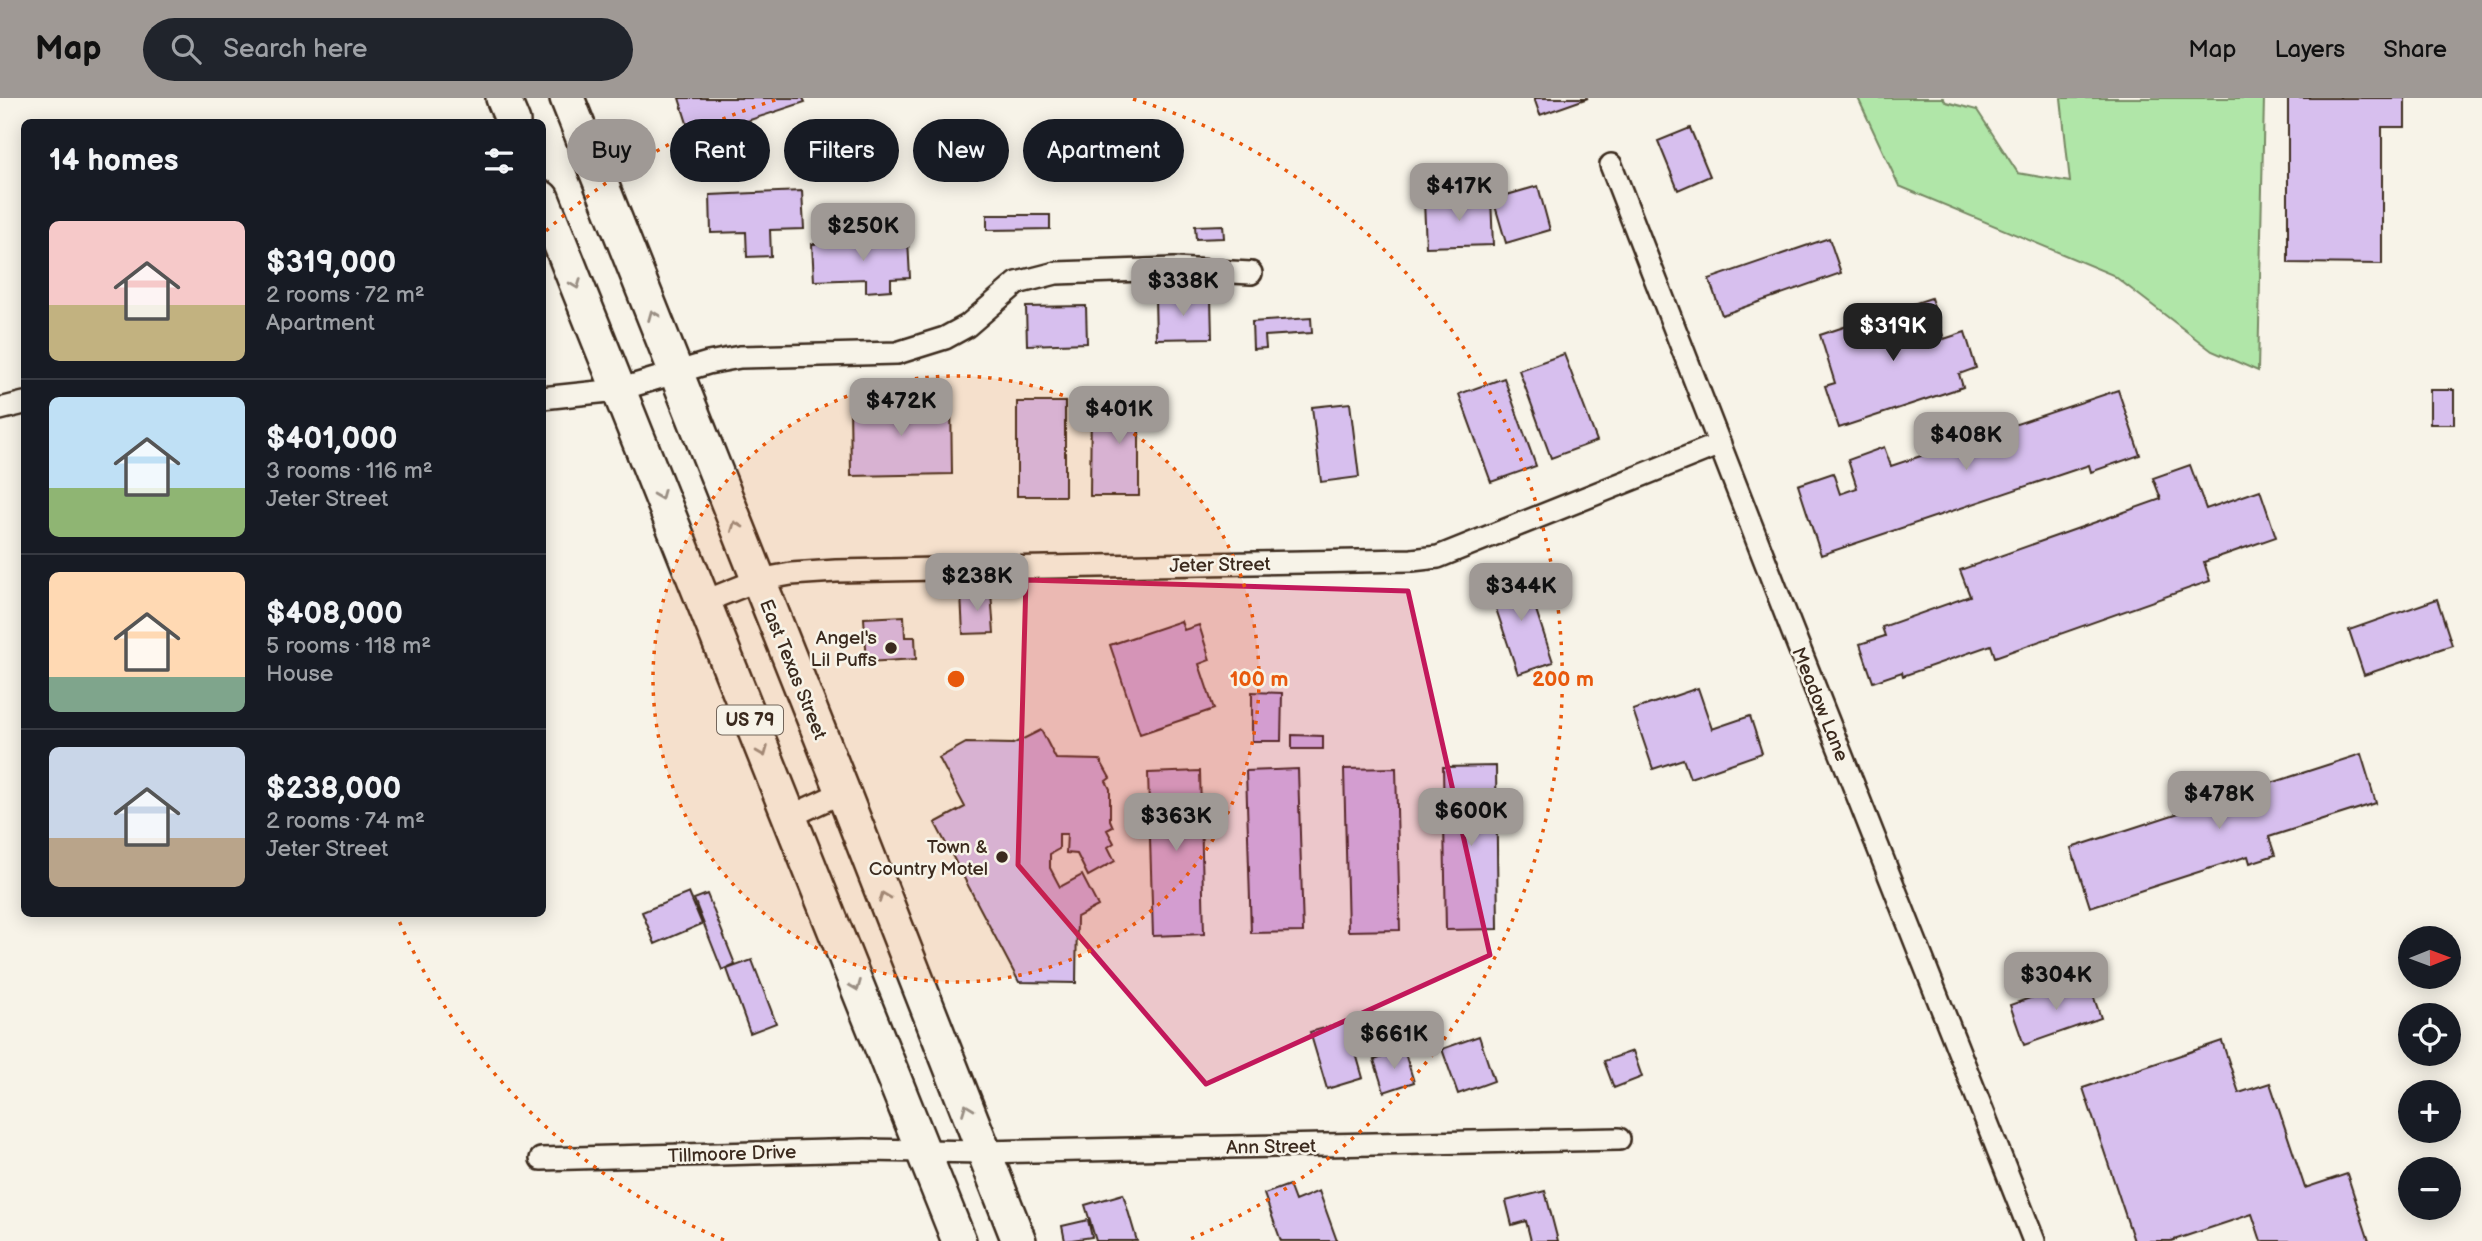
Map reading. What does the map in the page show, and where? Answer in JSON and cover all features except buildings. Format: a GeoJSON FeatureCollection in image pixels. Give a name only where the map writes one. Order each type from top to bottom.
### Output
{"type":"FeatureCollection","features":[{"type":"Feature","properties":{"kind":"main road"},"geometry":{"type":"LineString","coordinates":[[503,98],[512,119]]}},
{"type":"Feature","properties":{"kind":"main road","name":"East Texas Street"},"geometry":{"type":"LineString","coordinates":[[567,98],[1018,1241]]}},
{"type":"Feature","properties":{"kind":"main road","name":"US 79"},"geometry":{"type":"LineString","coordinates":[[546,208],[958,1241]]}},
{"type":"Feature","properties":{"kind":"street","name":"Meadow Lane"},"geometry":{"type":"LineString","coordinates":[[1611,165],[2034,1241]]}},
{"type":"Feature","properties":{"kind":"street"},"geometry":{"type":"LineString","coordinates":[[546,398],[618,390],[708,363],[740,357],[897,353],[923,346],[967,326],[1017,283],[1056,273],[1174,269],[1251,273]]}},
{"type":"Feature","properties":{"kind":"street"},"geometry":{"type":"LineString","coordinates":[[0,409],[21,403]]}},
{"type":"Feature","properties":{"kind":"street","name":"Jeter Street"},"geometry":{"type":"LineString","coordinates":[[703,602],[758,580],[791,574],[836,571],[1438,557],[1720,444]]}},
{"type":"Feature","properties":{"kind":"street"},"geometry":{"type":"LineString","coordinates":[[789,817],[843,792]]}},
{"type":"Feature","properties":{"kind":"street","name":"Ann Street"},"geometry":{"type":"LineString","coordinates":[[923,1152],[1619,1139]]}},
{"type":"Feature","properties":{"kind":"street","name":"Tillmoore Drive"},"geometry":{"type":"LineString","coordinates":[[541,1159],[852,1150],[923,1152]]}},
{"type":"Feature","properties":{"kind":"highlighted area"},"geometry":{"type":"Polygon","coordinates":[[[1026,580],[1408,591],[1490,955],[1206,1084],[1018,865],[1026,580]]]}},
{"type":"Feature","properties":{"kind":"green space"},"geometry":{"type":"Polygon","coordinates":[[[1858,98],[1943,98],[1946,102],[1977,110],[2018,173],[2070,182],[2061,98],[2264,98],[2258,371],[2212,351],[2113,275],[1899,186],[1858,98]]]}},
{"type":"Feature","properties":{"kind":"place","name":"Angel's Lil Puffs"},"geometry":{"type":"Point","coordinates":[891,648]}},
{"type":"Feature","properties":{"kind":"place","name":"Town & Country Motel"},"geometry":{"type":"Point","coordinates":[1002,857]}}]}
